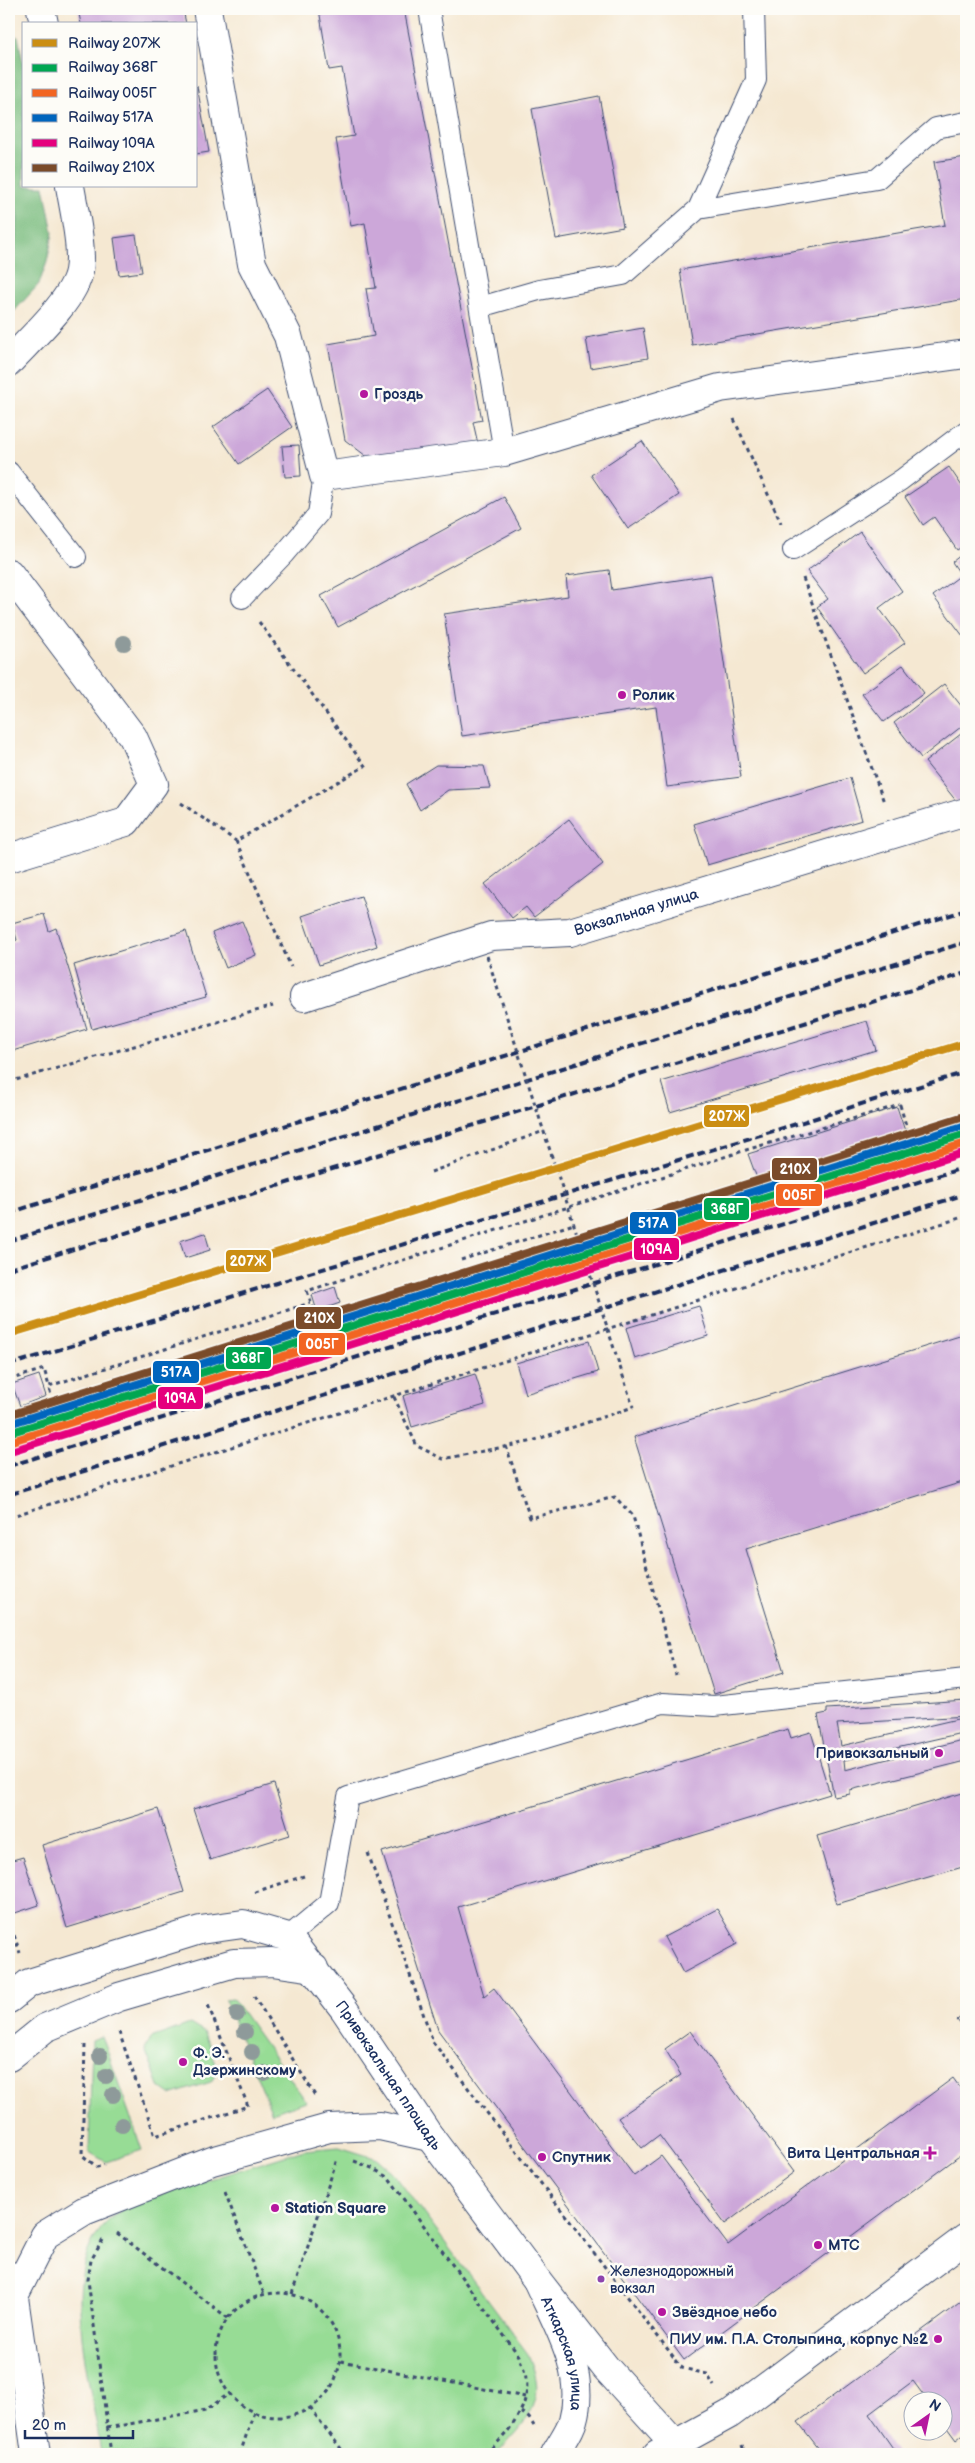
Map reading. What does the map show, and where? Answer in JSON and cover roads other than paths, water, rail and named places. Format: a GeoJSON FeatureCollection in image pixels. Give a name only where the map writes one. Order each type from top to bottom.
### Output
{"type":"FeatureCollection","features":[{"type":"Feature","properties":{"kind":"street"},"geometry":{"type":"LineString","coordinates":[[41,9],[44,22]]}},
{"type":"Feature","properties":{"kind":"street"},"geometry":{"type":"LineString","coordinates":[[207,9],[252,264],[288,336],[324,476],[504,452],[720,388],[966,354]]}},
{"type":"Feature","properties":{"kind":"street"},"geometry":{"type":"LineString","coordinates":[[9,362],[64,302],[79,272],[77,233],[70,188]]}},
{"type":"Feature","properties":{"kind":"street"},"geometry":{"type":"LineString","coordinates":[[9,573],[133,738],[154,784],[126,822],[9,858]]}},
{"type":"Feature","properties":{"kind":"street","name":"Вокзальная улица"},"geometry":{"type":"LineString","coordinates":[[304,997],[491,936],[570,932],[966,812]]}},
{"type":"Feature","properties":{"kind":"street"},"geometry":{"type":"LineString","coordinates":[[9,1999],[29,1983],[200,1930],[243,1924],[288,1937]]}},
{"type":"Feature","properties":{"kind":"street","name":"Привокзальная площадь"},"geometry":{"type":"LineString","coordinates":[[288,1937],[314,1968],[430,2137],[536,2280],[672,2451]]}},
{"type":"Feature","properties":{"kind":"street"},"geometry":{"type":"LineString","coordinates":[[9,2057],[45,2028],[119,1997],[234,1963],[272,1962],[314,1968]]}},
{"type":"Feature","properties":{"kind":"street"},"geometry":{"type":"LineString","coordinates":[[15,2294],[45,2235],[84,2211],[212,2161],[329,2128],[380,2126],[430,2137]]}},
{"type":"Feature","properties":{"kind":"street"},"geometry":{"type":"LineString","coordinates":[[672,2451],[730,2414],[966,2238]]}},
{"type":"Feature","properties":{"kind":"street"},"geometry":{"type":"LineString","coordinates":[[9,2265],[15,2294],[36,2454]]}},
{"type":"Feature","properties":{"kind":"street","name":"Аткарская улица"},"geometry":{"type":"LineString","coordinates":[[536,2280],[568,2349],[577,2385],[573,2420],[554,2454]]}},
{"type":"Feature","properties":{"kind":"lane"},"geometry":{"type":"LineString","coordinates":[[429,9],[504,452]]}},
{"type":"Feature","properties":{"kind":"lane"},"geometry":{"type":"LineString","coordinates":[[480,307],[539,290],[623,275],[698,209],[756,80],[754,9]]}},
{"type":"Feature","properties":{"kind":"lane"},"geometry":{"type":"LineString","coordinates":[[698,209],[877,179],[936,128],[966,122]]}},
{"type":"Feature","properties":{"kind":"lane"},"geometry":{"type":"LineString","coordinates":[[793,550],[901,480],[966,431]]}},
{"type":"Feature","properties":{"kind":"lane"},"geometry":{"type":"LineString","coordinates":[[9,472],[76,557]]}},
{"type":"Feature","properties":{"kind":"lane"},"geometry":{"type":"LineString","coordinates":[[242,598],[284,554],[318,514],[324,476]]}},
{"type":"Feature","properties":{"kind":"lane"},"geometry":{"type":"LineString","coordinates":[[288,1937],[329,1903],[348,1797],[663,1703],[714,1706],[966,1679]]}},
{"type":"Feature","properties":{"kind":"railway"},"geometry":{"type":"LineString","coordinates":[[9,1213],[966,910]]}},
{"type":"Feature","properties":{"kind":"railway"},"geometry":{"type":"LineString","coordinates":[[9,1241],[966,942]]}},
{"type":"Feature","properties":{"kind":"railway"},"geometry":{"type":"LineString","coordinates":[[9,1269],[966,973]]}},
{"type":"Feature","properties":{"kind":"railway"},"geometry":{"type":"LineString","coordinates":[[9,1365],[966,1072]]}},
{"type":"Feature","properties":{"kind":"railway"},"geometry":{"type":"LineString","coordinates":[[9,1466],[966,1167]]}},
{"type":"Feature","properties":{"kind":"railway"},"geometry":{"type":"LineString","coordinates":[[11,1494],[966,1194]]}},
{"type":"Feature","properties":{"kind":"rail line","name":"207Ж"},"geometry":{"type":"LineString","coordinates":[[9,1334],[966,1043]]}},
{"type":"Feature","properties":{"kind":"rail line","name":"210Х"},"geometry":{"type":"LineString","coordinates":[[9,1415],[961,1117]]}},
{"type":"Feature","properties":{"kind":"rail line","name":"517А"},"geometry":{"type":"LineString","coordinates":[[9,1424],[963,1126]]}},
{"type":"Feature","properties":{"kind":"rail line","name":"368Г"},"geometry":{"type":"LineString","coordinates":[[9,1433],[966,1134]]}},
{"type":"Feature","properties":{"kind":"rail line","name":"005Г"},"geometry":{"type":"LineString","coordinates":[[12,1441],[966,1143]]}},
{"type":"Feature","properties":{"kind":"rail line","name":"109А"},"geometry":{"type":"LineString","coordinates":[[14,1450],[966,1152]]}},
{"type":"Feature","properties":{"kind":"place","name":"Гроздь"},"geometry":{"type":"Point","coordinates":[364,394]}},
{"type":"Feature","properties":{"kind":"place","name":"Ролик"},"geometry":{"type":"Point","coordinates":[622,695]}},
{"type":"Feature","properties":{"kind":"place","name":"Привокзальный"},"geometry":{"type":"Point","coordinates":[939,1753]}},
{"type":"Feature","properties":{"kind":"place","name":"Ф. Э. Дзержинскому"},"geometry":{"type":"Point","coordinates":[183,2062]}},
{"type":"Feature","properties":{"kind":"place","name":"Вита Центральная"},"geometry":{"type":"Point","coordinates":[930,2153]}},
{"type":"Feature","properties":{"kind":"place","name":"Спутник"},"geometry":{"type":"Point","coordinates":[542,2157]}},
{"type":"Feature","properties":{"kind":"place","name":"Station Square"},"geometry":{"type":"Point","coordinates":[275,2208]}},
{"type":"Feature","properties":{"kind":"place","name":"МТС"},"geometry":{"type":"Point","coordinates":[818,2245]}},
{"type":"Feature","properties":{"kind":"place","name":"Железнодорожный вокзал"},"geometry":{"type":"Point","coordinates":[601,2279]}},
{"type":"Feature","properties":{"kind":"place","name":"Звёздное небо"},"geometry":{"type":"Point","coordinates":[662,2312]}},
{"type":"Feature","properties":{"kind":"place","name":"ПИУ им. П.А. Столыпина, корпус №2"},"geometry":{"type":"Point","coordinates":[938,2339]}}]}
